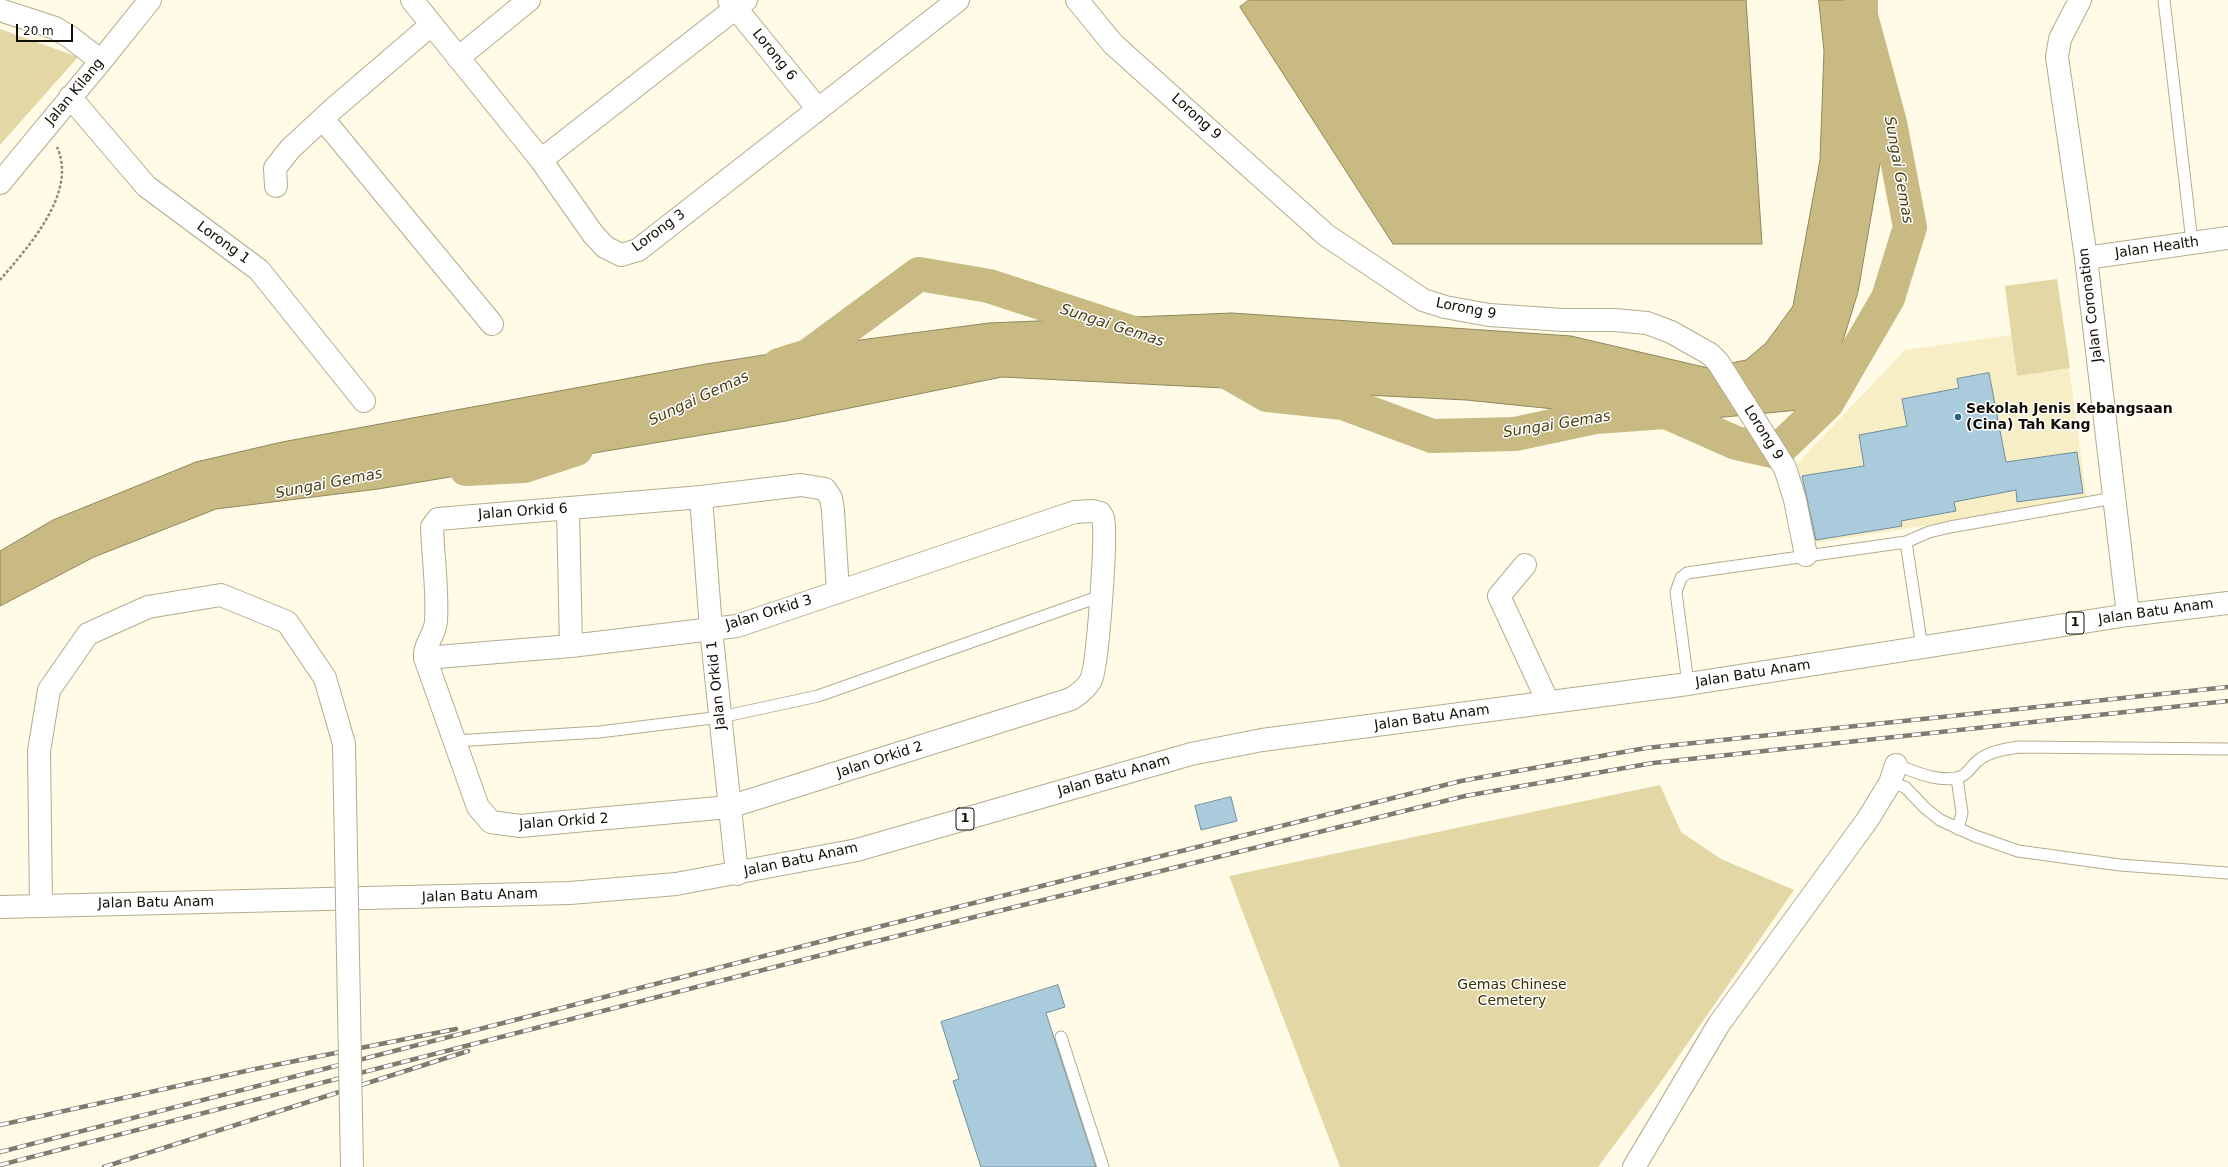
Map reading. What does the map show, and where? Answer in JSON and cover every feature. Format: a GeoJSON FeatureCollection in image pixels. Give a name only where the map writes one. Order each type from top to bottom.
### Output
{"type":"FeatureCollection","features":[{"type":"Feature","properties":{"kind":"main road","name":"Lorong 3"},"geometry":{"type":"LineString","coordinates":[[412,0],[540,160],[602,244],[612,252],[621,255],[638,250],[958,0]]}},
{"type":"Feature","properties":{"kind":"main road"},"geometry":{"type":"LineString","coordinates":[[458,58],[529,0]]}},
{"type":"Feature","properties":{"kind":"main road","name":"Lorong 9"},"geometry":{"type":"LineString","coordinates":[[1077,0],[1113,44],[1326,235],[1423,300],[1445,307],[1489,315],[1563,320],[1614,320],[1647,323],[1671,332],[1710,354],[1718,362],[1785,468],[1795,500],[1806,555]]}},
{"type":"Feature","properties":{"kind":"main road","name":"Jalan Coronation"},"geometry":{"type":"LineString","coordinates":[[2080,0],[2060,39],[2057,57],[2086,258],[2128,615]]}},
{"type":"Feature","properties":{"kind":"main road"},"geometry":{"type":"LineString","coordinates":[[540,160],[737,3]]}},
{"type":"Feature","properties":{"kind":"main road","name":"Lorong 6"},"geometry":{"type":"LineString","coordinates":[[737,3],[818,109]]}},
{"type":"Feature","properties":{"kind":"main road","name":"Jalan Kilang"},"geometry":{"type":"LineString","coordinates":[[0,183],[70,96],[102,61],[139,5]]}},
{"type":"Feature","properties":{"kind":"main road"},"geometry":{"type":"LineString","coordinates":[[0,10],[26,17],[55,28],[70,37],[102,61]]}},
{"type":"Feature","properties":{"kind":"main road"},"geometry":{"type":"LineString","coordinates":[[276,186],[275,168],[279,161],[323,119],[431,25]]}},
{"type":"Feature","properties":{"kind":"main road","name":"Lorong 1"},"geometry":{"type":"LineString","coordinates":[[70,96],[146,186],[259,270],[364,401]]}},
{"type":"Feature","properties":{"kind":"main road"},"geometry":{"type":"LineString","coordinates":[[323,119],[492,324]]}},
{"type":"Feature","properties":{"kind":"main road","name":"Jalan Health"},"geometry":{"type":"LineString","coordinates":[[2086,258],[2228,238]]}},
{"type":"Feature","properties":{"kind":"main road","name":"Jalan Orkid 6"},"geometry":{"type":"LineString","coordinates":[[425,658],[424,649],[427,641],[432,636],[436,620],[432,527],[435,521],[441,518],[568,509],[701,497],[801,485],[825,489],[831,498],[833,510],[838,592]]}},
{"type":"Feature","properties":{"kind":"main road","name":"Jalan Orkid 1"},"geometry":{"type":"LineString","coordinates":[[701,497],[711,629],[737,874]]}},
{"type":"Feature","properties":{"kind":"main road"},"geometry":{"type":"LineString","coordinates":[[568,509],[571,646]]}},
{"type":"Feature","properties":{"kind":"main road","name":"Jalan Orkid 3"},"geometry":{"type":"LineString","coordinates":[[425,658],[571,646],[737,626],[1075,512],[1092,511],[1100,514]]}},
{"type":"Feature","properties":{"kind":"main road","name":"Jalan Orkid 2"},"geometry":{"type":"LineString","coordinates":[[455,741],[478,807],[492,822],[520,826],[729,808],[1071,699],[1082,692],[1091,679],[1101,596],[1104,523],[1100,514]]}},
{"type":"Feature","properties":{"kind":"main road"},"geometry":{"type":"LineString","coordinates":[[1525,565],[1499,596],[1548,702]]}},
{"type":"Feature","properties":{"kind":"main road"},"geometry":{"type":"LineString","coordinates":[[41,905],[39,751],[49,690],[88,634],[148,607],[221,595],[287,622],[326,678],[344,744],[352,1167]]}},
{"type":"Feature","properties":{"kind":"main road","name":"Jalan Batu Anam"},"geometry":{"type":"LineString","coordinates":[[0,907],[570,893],[676,884],[737,874],[857,850],[1191,754],[1262,740],[1688,684],[2128,615],[2228,603]]}},
{"type":"Feature","properties":{"kind":"main road"},"geometry":{"type":"LineString","coordinates":[[425,658],[455,741]]}},
{"type":"Feature","properties":{"kind":"main road"},"geometry":{"type":"LineString","coordinates":[[1634,1167],[1719,1024],[1868,819],[1893,774]]}},
{"type":"Feature","properties":{"kind":"lane"},"geometry":{"type":"LineString","coordinates":[[2164,0],[2192,242]]}},
{"type":"Feature","properties":{"kind":"lane"},"geometry":{"type":"LineString","coordinates":[[1688,684],[1676,592],[1681,578],[1694,571],[1906,542],[1929,532],[1950,527],[2114,498]]}},
{"type":"Feature","properties":{"kind":"lane"},"geometry":{"type":"LineString","coordinates":[[1906,542],[1922,648]]}},
{"type":"Feature","properties":{"kind":"lane"},"geometry":{"type":"LineString","coordinates":[[455,741],[599,732],[721,717],[818,696],[1101,596]]}},
{"type":"Feature","properties":{"kind":"lane"},"geometry":{"type":"LineString","coordinates":[[1893,774],[1928,776],[1946,779],[1957,778],[1966,774],[1980,759],[2002,750],[2019,747],[2228,749]]}},
{"type":"Feature","properties":{"kind":"lane"},"geometry":{"type":"LineString","coordinates":[[1893,774],[1925,808],[1940,820],[1975,836],[2018,851],[2120,865],[2228,873]]}},
{"type":"Feature","properties":{"kind":"lane"},"geometry":{"type":"LineString","coordinates":[[1957,778],[1962,812],[1958,829]]}},
{"type":"Feature","properties":{"kind":"lane"},"geometry":{"type":"LineString","coordinates":[[1061,1037],[1103,1167]]}},
{"type":"Feature","properties":{"kind":"path"},"geometry":{"type":"LineString","coordinates":[[0,280],[52,210],[59,190],[61,178],[59,152],[46,127]]}},
{"type":"Feature","properties":{"kind":"shaded area","name":"Sekolah Jenis Kebangsaan (Cina) Tah Kang"},"geometry":{"type":"Polygon","coordinates":[[[2057,279],[2087,500],[1803,545],[1794,467],[1905,350],[2011,335],[2005,286],[2057,279]]]}},
{"type":"Feature","properties":{"kind":"green space"},"geometry":{"type":"Polygon","coordinates":[[[0,29],[78,57],[0,145],[0,29]]]}},
{"type":"Feature","properties":{"kind":"green space"},"geometry":{"type":"Polygon","coordinates":[[[2057,279],[2070,368],[2017,376],[2005,286],[2057,279]]]}},
{"type":"Feature","properties":{"kind":"green space","name":"Gemas Chinese Cemetery"},"geometry":{"type":"Polygon","coordinates":[[[1660,785],[1681,832],[1721,859],[1794,890],[1660,1083],[1598,1167],[1340,1167],[1229,876],[1660,785]]]}},
{"type":"Feature","properties":{"kind":"water"},"geometry":{"type":"Polygon","coordinates":[[[1249,0],[1746,0],[1762,244],[1393,244],[1240,7],[1249,0]]]}},
{"type":"Feature","properties":{"kind":"water"},"geometry":{"type":"Polygon","coordinates":[[[1819,0],[1871,0],[1882,153],[1858,292],[1837,360],[1820,408],[1714,418],[1603,414],[1466,400],[1002,377],[786,421],[378,489],[216,509],[94,557],[0,606],[0,551],[53,520],[196,462],[282,442],[706,364],[860,340],[989,323],[1232,313],[1571,336],[1708,368],[1746,360],[1766,343],[1793,306],[1820,160],[1824,51],[1819,0]]]}},
{"type":"Feature","properties":{"kind":"building"},"geometry":{"type":"Polygon","coordinates":[[[1989,373],[2006,462],[2077,452],[2083,493],[2017,502],[2016,490],[1954,502],[1956,511],[1901,521],[1902,526],[1816,540],[1802,476],[1864,466],[1859,435],[1907,426],[1902,399],[1959,388],[1957,379],[1989,373]]]}},
{"type":"Feature","properties":{"kind":"building"},"geometry":{"type":"Polygon","coordinates":[[[1231,797],[1237,821],[1201,830],[1195,806],[1231,797]]]}},
{"type":"Feature","properties":{"kind":"building"},"geometry":{"type":"Polygon","coordinates":[[[1058,985],[1065,1007],[1046,1013],[1096,1167],[981,1167],[953,1081],[959,1079],[941,1022],[1058,985]]]}},
{"type":"Feature","properties":{"kind":"waterway","name":"Sungai Gemas"},"geometry":{"type":"LineString","coordinates":[[1218,367],[1267,395],[1343,403],[1432,436],[1515,434],[1595,417],[1666,412],[1736,443],[1776,452],[1827,403],[1888,298],[1910,227],[1890,123],[1861,16],[1861,0]]}},
{"type":"Feature","properties":{"kind":"waterway","name":"Sungai Gemas"},"geometry":{"type":"LineString","coordinates":[[779,365],[808,356],[919,274],[989,286],[1136,334]]}},
{"type":"Feature","properties":{"kind":"waterway","name":"Sungai Gemas"},"geometry":{"type":"LineString","coordinates":[[466,469],[524,466],[576,449]]}},
{"type":"Feature","properties":{"kind":"railway"},"geometry":{"type":"LineString","coordinates":[[0,1152],[854,933],[1461,781],[1646,748],[2228,687]]}},
{"type":"Feature","properties":{"kind":"railway"},"geometry":{"type":"LineString","coordinates":[[0,1165],[857,946],[1465,796],[1653,763],[2228,701]]}},
{"type":"Feature","properties":{"kind":"railway"},"geometry":{"type":"LineString","coordinates":[[0,1125],[255,1069],[456,1029]]}},
{"type":"Feature","properties":{"kind":"railway"},"geometry":{"type":"LineString","coordinates":[[104,1167],[468,1051]]}},
{"type":"Feature","properties":{"kind":"place","name":"Sekolah Jenis Kebangsaan (Cina) Tah Kang"},"geometry":{"type":"Point","coordinates":[1958,417]}}]}
